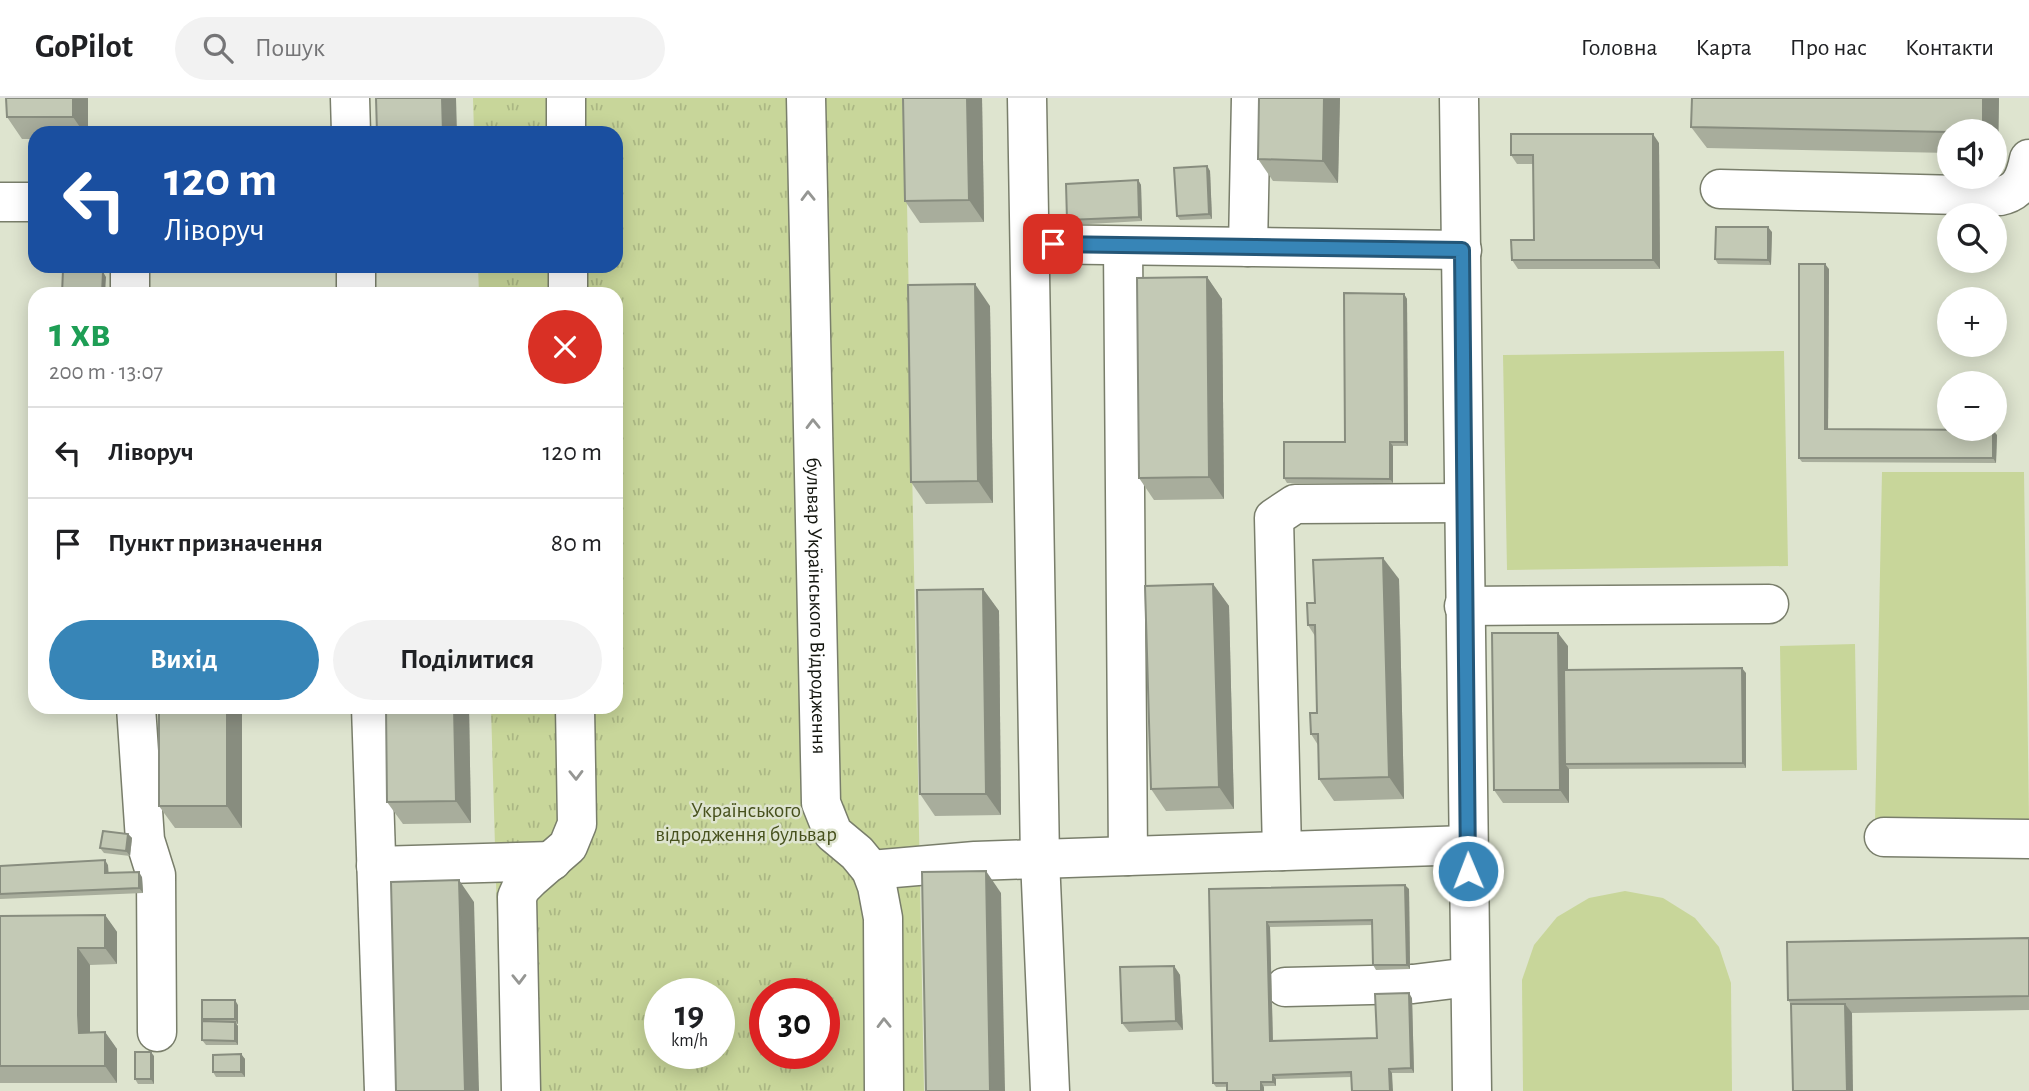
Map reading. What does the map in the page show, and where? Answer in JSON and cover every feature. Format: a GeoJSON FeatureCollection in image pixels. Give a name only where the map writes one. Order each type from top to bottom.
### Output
{"type":"FeatureCollection","features":[{"type":"Feature","properties":{"kind":"street"},"geometry":{"type":"LineString","coordinates":[[350,98],[351,126]]}},
{"type":"Feature","properties":{"kind":"street"},"geometry":{"type":"LineString","coordinates":[[566,98],[566,126]]}},
{"type":"Feature","properties":{"kind":"street","name":"бульвар Українського Відродження"},"geometry":{"type":"LineString","coordinates":[[806,98],[821,803],[833,833],[857,853],[871,870],[877,886],[883,918],[884,1091]]}},
{"type":"Feature","properties":{"kind":"street"},"geometry":{"type":"LineString","coordinates":[[1027,98],[1040,859],[1050,1091]]}},
{"type":"Feature","properties":{"kind":"street"},"geometry":{"type":"LineString","coordinates":[[1248,247],[1251,98]]}},
{"type":"Feature","properties":{"kind":"street"},"geometry":{"type":"LineString","coordinates":[[1459,98],[1472,1091]]}},
{"type":"Feature","properties":{"kind":"street"},"geometry":{"type":"LineString","coordinates":[[1720,189],[2000,196],[2010,194],[2020,186],[2026,175],[2029,159]]}},
{"type":"Feature","properties":{"kind":"street"},"geometry":{"type":"LineString","coordinates":[[0,202],[28,202]]}},
{"type":"Feature","properties":{"kind":"street"},"geometry":{"type":"LineString","coordinates":[[1030,244],[1462,250]]}},
{"type":"Feature","properties":{"kind":"street"},"geometry":{"type":"LineString","coordinates":[[1123,246],[1128,856]]}},
{"type":"Feature","properties":{"kind":"street"},"geometry":{"type":"LineString","coordinates":[[1282,851],[1274,518],[1295,504],[1463,503]]}},
{"type":"Feature","properties":{"kind":"street"},"geometry":{"type":"LineString","coordinates":[[1464,606],[1769,604]]}},
{"type":"Feature","properties":{"kind":"street"},"geometry":{"type":"LineString","coordinates":[[136,714],[145,840],[156,875],[157,1032]]}},
{"type":"Feature","properties":{"kind":"street"},"geometry":{"type":"LineString","coordinates":[[371,714],[384,1091]]}},
{"type":"Feature","properties":{"kind":"street"},"geometry":{"type":"LineString","coordinates":[[521,1091],[517,897],[521,888],[568,846],[577,824],[575,714]]}},
{"type":"Feature","properties":{"kind":"street"},"geometry":{"type":"LineString","coordinates":[[1884,837],[2029,839]]}},
{"type":"Feature","properties":{"kind":"street"},"geometry":{"type":"LineString","coordinates":[[871,870],[975,861],[1468,845]]}},
{"type":"Feature","properties":{"kind":"street"},"geometry":{"type":"LineString","coordinates":[[376,866],[552,861]]}},
{"type":"Feature","properties":{"kind":"street"},"geometry":{"type":"LineString","coordinates":[[1285,987],[1413,984],[1470,977]]}},
{"type":"Feature","properties":{"kind":"green space","name":"Українського відродження бульвар"},"geometry":{"type":"Polygon","coordinates":[[[473,98],[905,98],[924,1091],[502,1091],[491,714],[623,714],[623,287],[479,287],[478,273],[623,273],[623,126],[474,126],[473,98]]]}},
{"type":"Feature","properties":{"kind":"green space"},"geometry":{"type":"Polygon","coordinates":[[[1784,351],[1788,566],[1507,570],[1503,355],[1784,351]]]}},
{"type":"Feature","properties":{"kind":"green space"},"geometry":{"type":"Polygon","coordinates":[[[1882,472],[2024,472],[2029,821],[1875,824],[1882,472]]]}},
{"type":"Feature","properties":{"kind":"green space"},"geometry":{"type":"Polygon","coordinates":[[[1855,644],[1857,770],[1782,771],[1780,646],[1855,644]]]}},
{"type":"Feature","properties":{"kind":"green space"},"geometry":{"type":"Polygon","coordinates":[[[1625,891],[1663,898],[1695,918],[1719,947],[1731,983],[1732,1091],[1523,1091],[1522,980],[1534,945],[1557,917],[1589,898],[1625,891]]]}},
{"type":"Feature","properties":{"kind":"building"},"geometry":{"type":"Polygon","coordinates":[[[6,98],[73,98],[73,117],[7,117],[6,98]]]}},
{"type":"Feature","properties":{"kind":"building"},"geometry":{"type":"Polygon","coordinates":[[[376,98],[442,98],[443,126],[377,126],[376,98]]]}},
{"type":"Feature","properties":{"kind":"building"},"geometry":{"type":"Polygon","coordinates":[[[903,98],[967,98],[969,200],[905,201],[903,98]]]}},
{"type":"Feature","properties":{"kind":"building"},"geometry":{"type":"Polygon","coordinates":[[[1259,98],[1324,98],[1323,161],[1258,159],[1259,98]]]}},
{"type":"Feature","properties":{"kind":"building"},"geometry":{"type":"Polygon","coordinates":[[[1692,98],[1983,98],[1983,119],[1937,119],[1937,132],[1691,127],[1692,98]]]}},
{"type":"Feature","properties":{"kind":"building"},"geometry":{"type":"Polygon","coordinates":[[[1511,134],[1653,134],[1653,260],[1512,260],[1511,240],[1534,240],[1533,155],[1511,155],[1511,134]]]}},
{"type":"Feature","properties":{"kind":"building"},"geometry":{"type":"Polygon","coordinates":[[[1207,166],[1209,214],[1177,216],[1174,168],[1207,166]]]}},
{"type":"Feature","properties":{"kind":"building"},"geometry":{"type":"Polygon","coordinates":[[[1138,180],[1139,217],[1067,220],[1066,184],[1138,180]]]}},
{"type":"Feature","properties":{"kind":"building"},"geometry":{"type":"Polygon","coordinates":[[[1716,227],[1768,227],[1768,260],[1715,259],[1716,227]]]}},
{"type":"Feature","properties":{"kind":"building"},"geometry":{"type":"Polygon","coordinates":[[[1799,264],[1825,264],[1825,429],[1937,430],[1937,441],[1993,441],[1993,458],[1799,458],[1799,264]]]}},
{"type":"Feature","properties":{"kind":"building"},"geometry":{"type":"Polygon","coordinates":[[[63,273],[103,273],[102,287],[62,287],[63,273]]]}},
{"type":"Feature","properties":{"kind":"building"},"geometry":{"type":"Polygon","coordinates":[[[1207,277],[1209,477],[1139,478],[1137,278],[1207,277]]]}},
{"type":"Feature","properties":{"kind":"building"},"geometry":{"type":"Polygon","coordinates":[[[975,284],[978,481],[911,482],[908,285],[975,284]]]}},
{"type":"Feature","properties":{"kind":"building"},"geometry":{"type":"Polygon","coordinates":[[[1344,293],[1404,294],[1405,442],[1390,442],[1390,479],[1284,478],[1284,442],[1345,442],[1344,293]]]}},
{"type":"Feature","properties":{"kind":"building"},"geometry":{"type":"Polygon","coordinates":[[[1383,558],[1389,777],[1319,779],[1318,734],[1311,734],[1310,713],[1317,713],[1315,625],[1308,625],[1307,603],[1315,603],[1313,560],[1383,558]]]}},
{"type":"Feature","properties":{"kind":"building"},"geometry":{"type":"Polygon","coordinates":[[[1213,584],[1219,787],[1151,789],[1145,586],[1213,584]]]}},
{"type":"Feature","properties":{"kind":"building"},"geometry":{"type":"Polygon","coordinates":[[[983,589],[986,794],[920,794],[917,590],[983,589]]]}},
{"type":"Feature","properties":{"kind":"building"},"geometry":{"type":"Polygon","coordinates":[[[1492,633],[1558,633],[1560,790],[1494,790],[1492,633]]]}},
{"type":"Feature","properties":{"kind":"building"},"geometry":{"type":"Polygon","coordinates":[[[1742,668],[1743,763],[1565,764],[1564,670],[1742,668]]]}},
{"type":"Feature","properties":{"kind":"building"},"geometry":{"type":"Polygon","coordinates":[[[159,714],[227,714],[227,806],[159,806],[159,714]]]}},
{"type":"Feature","properties":{"kind":"building"},"geometry":{"type":"Polygon","coordinates":[[[386,714],[454,714],[456,801],[387,802],[386,714]]]}},
{"type":"Feature","properties":{"kind":"building"},"geometry":{"type":"Polygon","coordinates":[[[103,831],[128,834],[126,851],[100,848],[103,831]]]}},
{"type":"Feature","properties":{"kind":"building"},"geometry":{"type":"Polygon","coordinates":[[[105,860],[105,873],[139,872],[139,888],[0,894],[0,866],[105,860]]]}},
{"type":"Feature","properties":{"kind":"building"},"geometry":{"type":"Polygon","coordinates":[[[986,871],[990,1091],[926,1091],[922,872],[986,871]]]}},
{"type":"Feature","properties":{"kind":"building"},"geometry":{"type":"Polygon","coordinates":[[[459,880],[465,1091],[396,1091],[391,882],[459,880]]]}},
{"type":"Feature","properties":{"kind":"building"},"geometry":{"type":"Polygon","coordinates":[[[1405,885],[1407,965],[1373,965],[1372,920],[1267,922],[1270,1041],[1377,1038],[1375,994],[1409,993],[1411,1068],[1389,1069],[1390,1091],[1352,1091],[1351,1072],[1273,1075],[1273,1082],[1261,1082],[1261,1091],[1227,1091],[1227,1083],[1213,1083],[1209,889],[1405,885]]]}},
{"type":"Feature","properties":{"kind":"building"},"geometry":{"type":"Polygon","coordinates":[[[105,915],[105,948],[78,948],[78,1015],[79,1033],[105,1032],[105,1066],[0,1066],[0,916],[105,915]]]}},
{"type":"Feature","properties":{"kind":"building"},"geometry":{"type":"Polygon","coordinates":[[[2029,938],[2029,996],[1788,1000],[1787,942],[2029,938]]]}},
{"type":"Feature","properties":{"kind":"building"},"geometry":{"type":"Polygon","coordinates":[[[1174,966],[1176,1021],[1122,1023],[1120,967],[1174,966]]]}},
{"type":"Feature","properties":{"kind":"building"},"geometry":{"type":"Polygon","coordinates":[[[202,1000],[235,1000],[235,1019],[202,1019],[202,1000]]]}},
{"type":"Feature","properties":{"kind":"building"},"geometry":{"type":"Polygon","coordinates":[[[1791,1004],[1845,1004],[1847,1091],[1793,1091],[1791,1004]]]}},
{"type":"Feature","properties":{"kind":"building"},"geometry":{"type":"Polygon","coordinates":[[[202,1021],[235,1022],[235,1041],[202,1040],[202,1021]]]}},
{"type":"Feature","properties":{"kind":"building"},"geometry":{"type":"Polygon","coordinates":[[[135,1052],[151,1052],[151,1079],[135,1079],[135,1052]]]}},
{"type":"Feature","properties":{"kind":"building"},"geometry":{"type":"Polygon","coordinates":[[[241,1054],[241,1072],[213,1072],[213,1055],[241,1054]]]}},
{"type":"Feature","properties":{"kind":"route"},"geometry":{"type":"LineString","coordinates":[[1053,244],[1462,250],[1468,871]]}}]}
